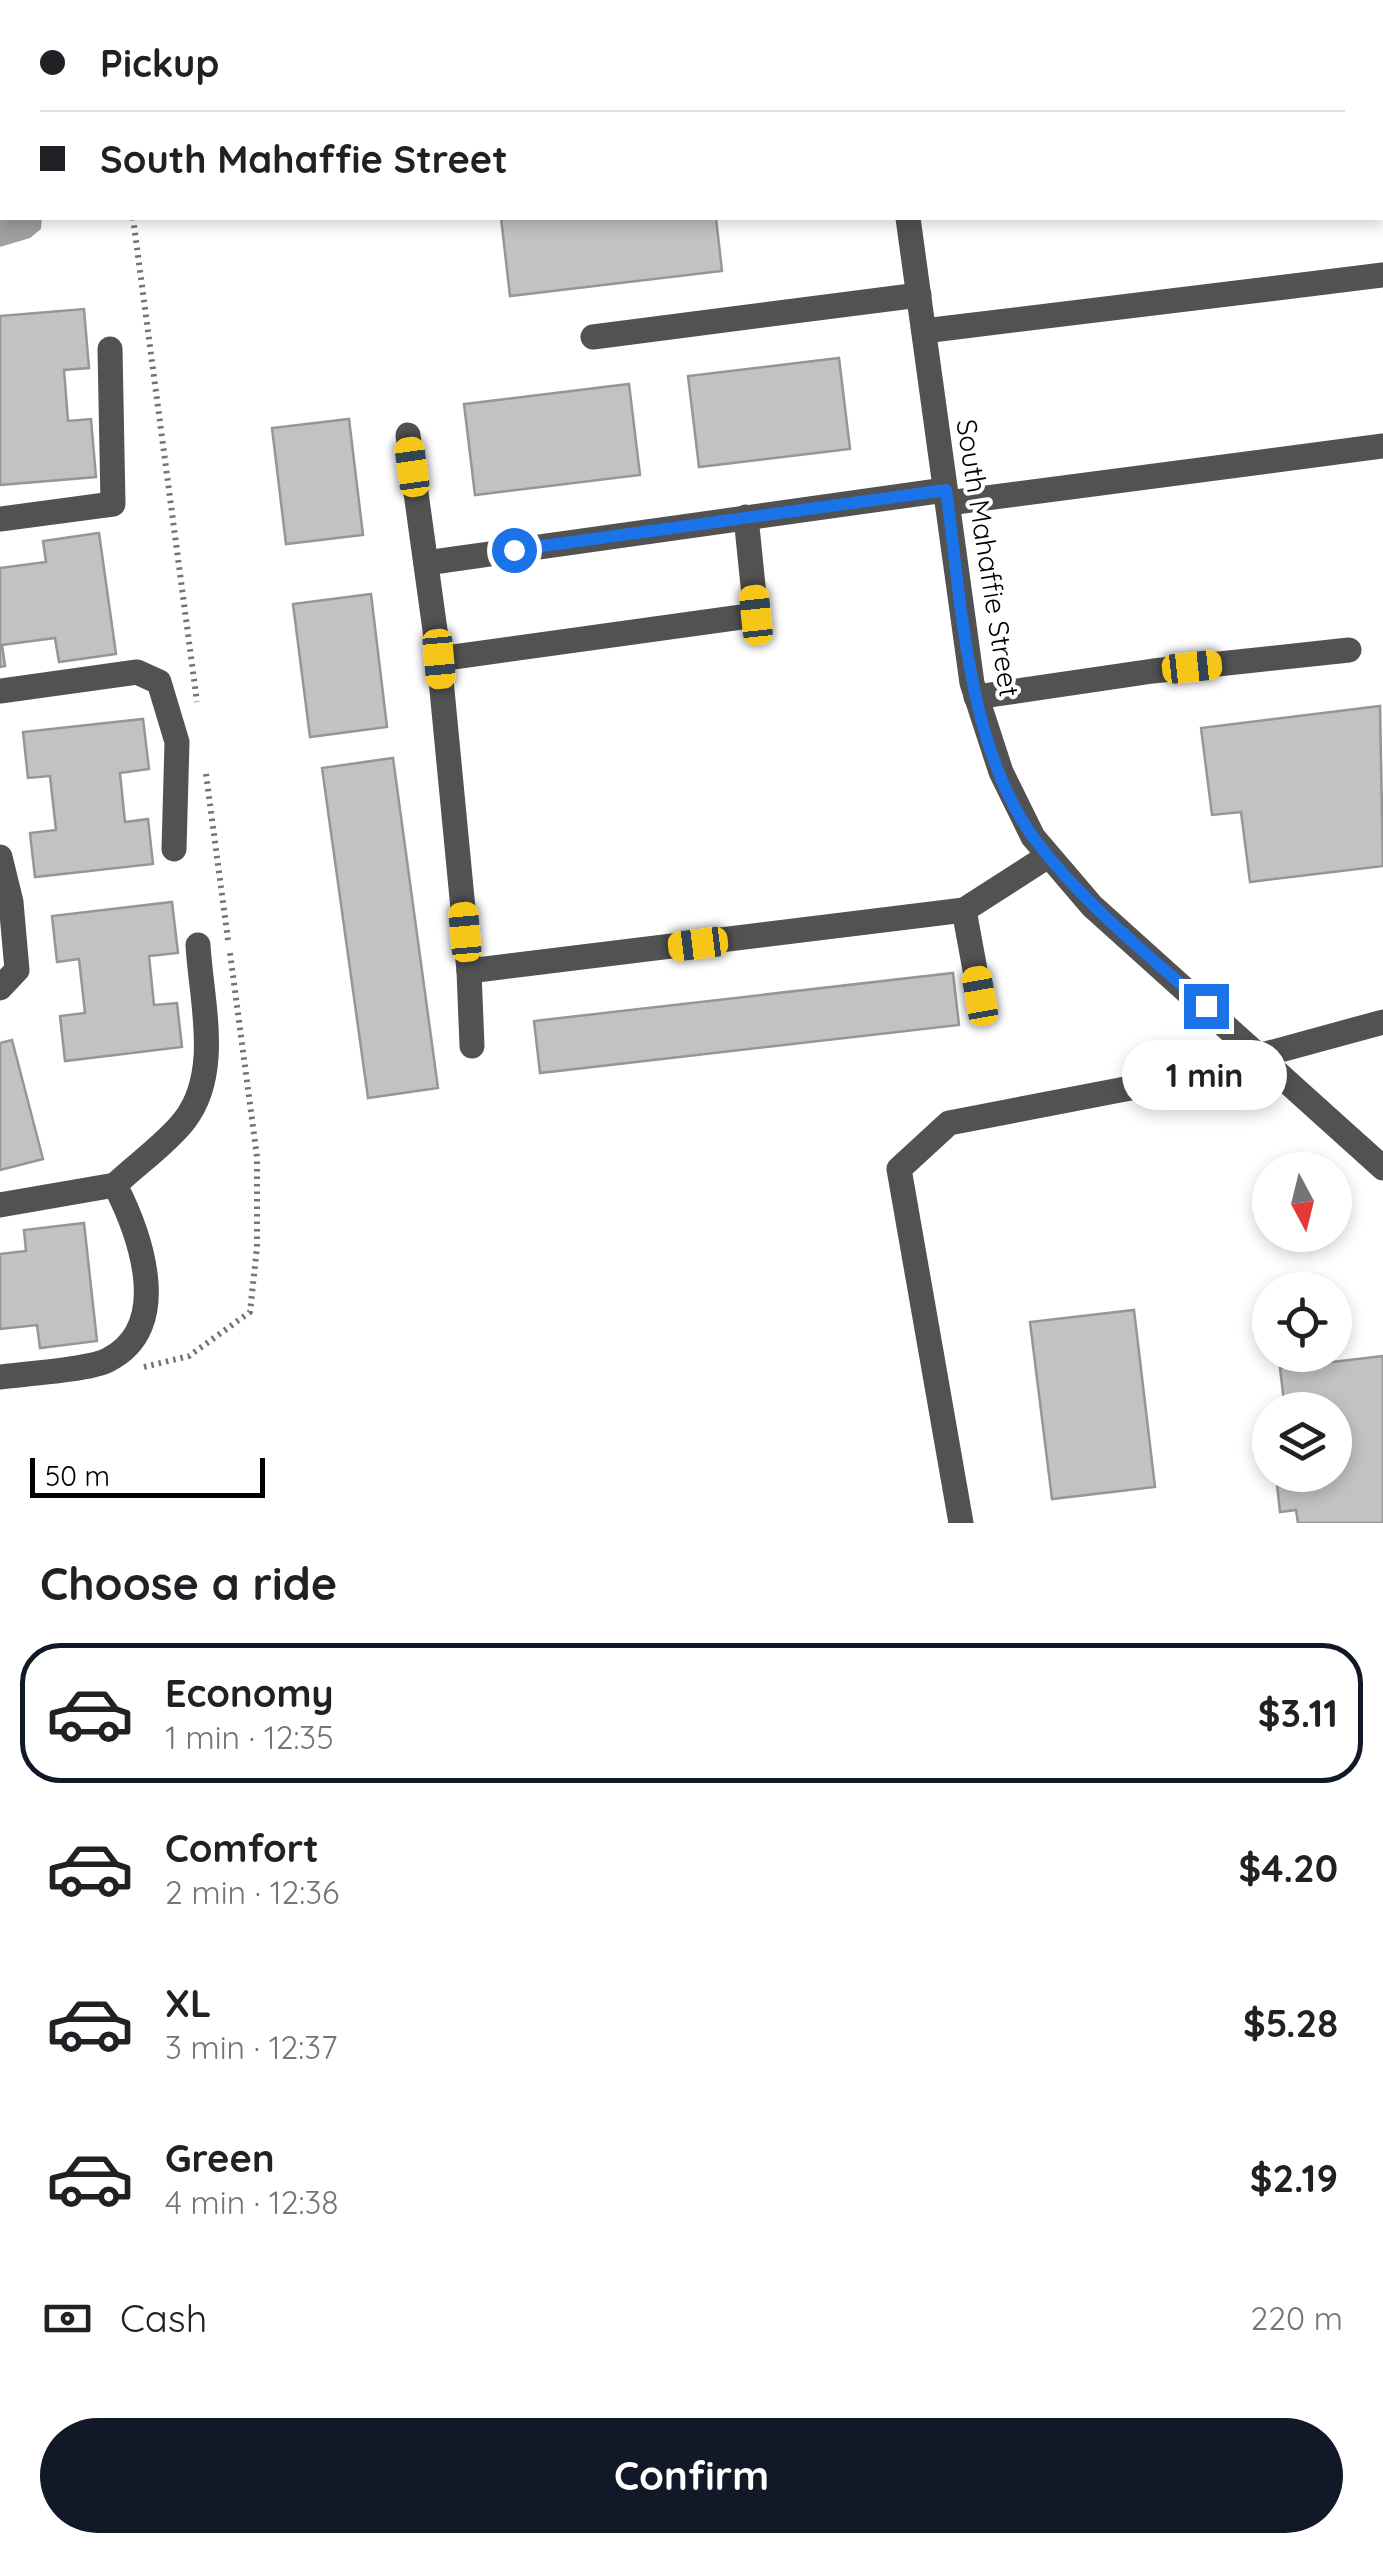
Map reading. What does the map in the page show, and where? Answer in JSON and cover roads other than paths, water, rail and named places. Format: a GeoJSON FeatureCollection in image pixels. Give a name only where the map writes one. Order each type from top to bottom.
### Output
{"type":"FeatureCollection","features":[{"type":"Feature","properties":{"kind":"street","name":"South Mahaffie Street"},"geometry":{"type":"LineString","coordinates":[[908,220],[976,697],[1000,772],[1033,837],[1092,906],[1383,1168]]}},
{"type":"Feature","properties":{"kind":"street"},"geometry":{"type":"LineString","coordinates":[[924,331],[1383,275]]}},
{"type":"Feature","properties":{"kind":"street"},"geometry":{"type":"LineString","coordinates":[[592,337],[919,296]]}},
{"type":"Feature","properties":{"kind":"street"},"geometry":{"type":"LineString","coordinates":[[0,519],[113,504],[110,348]]}},
{"type":"Feature","properties":{"kind":"street"},"geometry":{"type":"LineString","coordinates":[[408,436],[439,659],[469,970],[472,1046]]}},
{"type":"Feature","properties":{"kind":"street"},"geometry":{"type":"LineString","coordinates":[[426,563],[746,517],[1383,446]]}},
{"type":"Feature","properties":{"kind":"street"},"geometry":{"type":"LineString","coordinates":[[439,659],[756,615],[746,517]]}},
{"type":"Feature","properties":{"kind":"street"},"geometry":{"type":"LineString","coordinates":[[976,697],[1153,671],[1349,650]]}},
{"type":"Feature","properties":{"kind":"street"},"geometry":{"type":"LineString","coordinates":[[0,691],[137,672],[159,682],[177,742],[174,849]]}},
{"type":"Feature","properties":{"kind":"street"},"geometry":{"type":"LineString","coordinates":[[469,970],[964,910],[1048,856]]}},
{"type":"Feature","properties":{"kind":"street"},"geometry":{"type":"LineString","coordinates":[[0,857],[11,902],[16,970],[0,988]]}},
{"type":"Feature","properties":{"kind":"street"},"geometry":{"type":"LineString","coordinates":[[964,910],[980,996]]}},
{"type":"Feature","properties":{"kind":"street"},"geometry":{"type":"LineString","coordinates":[[0,1205],[115,1185],[186,1120],[204,1074],[207,1039],[198,945]]}},
{"type":"Feature","properties":{"kind":"street"},"geometry":{"type":"LineString","coordinates":[[961,1523],[899,1168],[949,1123],[1167,1080],[1383,1022]]}},
{"type":"Feature","properties":{"kind":"street"},"geometry":{"type":"LineString","coordinates":[[0,1378],[108,1360],[140,1330],[148,1286],[135,1225],[115,1185]]}}]}
